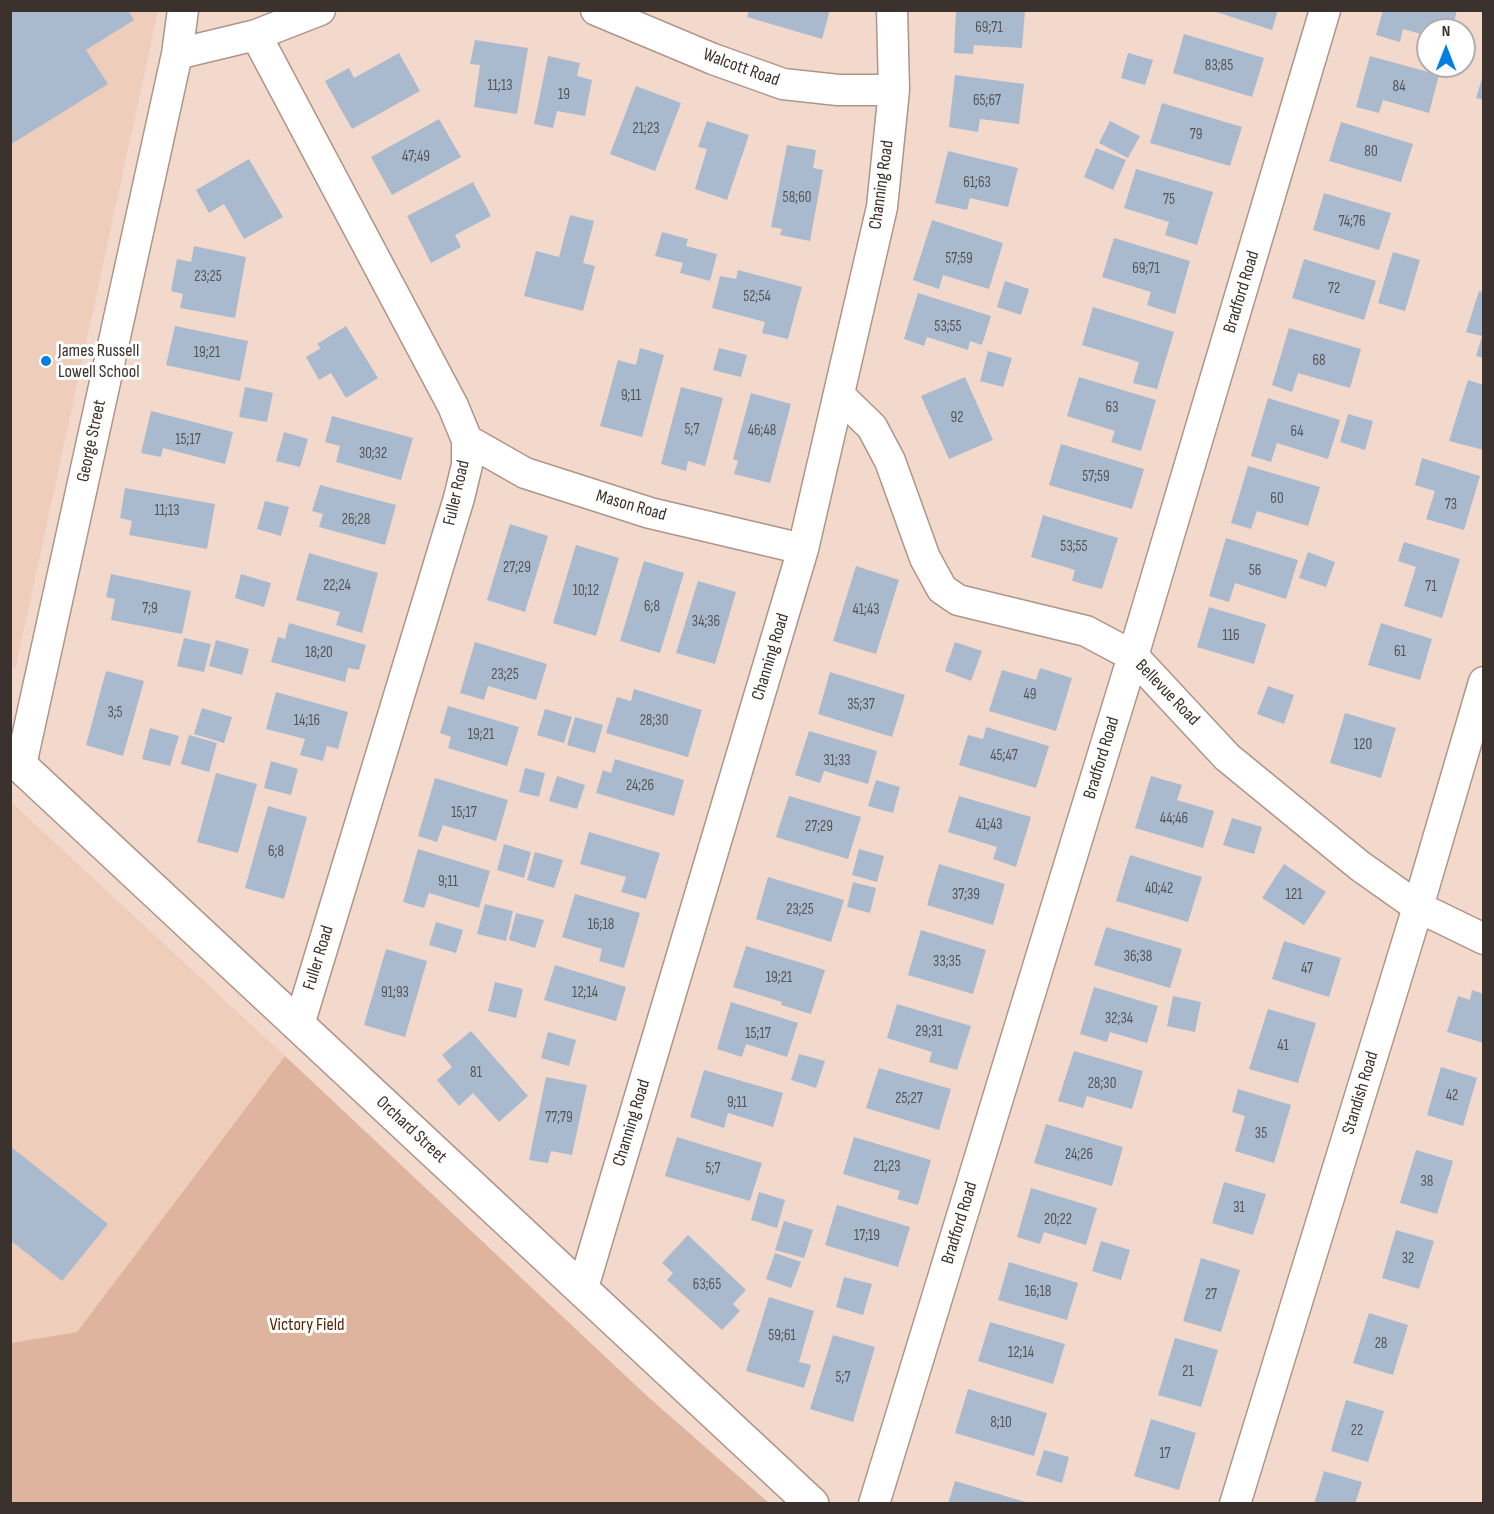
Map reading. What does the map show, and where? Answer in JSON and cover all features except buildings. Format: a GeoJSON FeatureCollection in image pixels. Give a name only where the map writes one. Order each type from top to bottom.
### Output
{"type":"FeatureCollection","features":[{"type":"Feature","properties":{"kind":"main road","name":"Orchard Street"},"geometry":{"type":"LineString","coordinates":[[16,760],[582,1291],[812,1503]]}},
{"type":"Feature","properties":{"kind":"street","name":"George Street"},"geometry":{"type":"LineString","coordinates":[[16,760],[177,54],[183,10]]}},
{"type":"Feature","properties":{"kind":"street"},"geometry":{"type":"LineString","coordinates":[[177,54],[256,35],[320,10]]}},
{"type":"Feature","properties":{"kind":"street","name":"Walcott Road"},"geometry":{"type":"LineString","coordinates":[[596,10],[713,59],[783,84],[838,90],[894,90]]}},
{"type":"Feature","properties":{"kind":"street","name":"Channing Road"},"geometry":{"type":"LineString","coordinates":[[582,1291],[803,549],[882,207],[894,90],[892,10]]}},
{"type":"Feature","properties":{"kind":"street","name":"Bradford Road"},"geometry":{"type":"LineString","coordinates":[[874,1503],[1133,656],[1325,10]]}},
{"type":"Feature","properties":{"kind":"street","name":"Fuller Road"},"geometry":{"type":"LineString","coordinates":[[256,35],[453,406],[467,440],[466,465],[459,498],[298,1025]]}},
{"type":"Feature","properties":{"kind":"street","name":"Bellevue Road"},"geometry":{"type":"LineString","coordinates":[[840,396],[872,427],[890,460],[925,558],[942,589],[958,600],[1086,631],[1133,656],[1227,757],[1360,866],[1418,908],[1484,939]]}},
{"type":"Feature","properties":{"kind":"street","name":"Mason Road"},"geometry":{"type":"LineString","coordinates":[[467,440],[525,473],[650,513],[803,549]]}},
{"type":"Feature","properties":{"kind":"street","name":"Standish Road"},"geometry":{"type":"LineString","coordinates":[[1235,1503],[1418,908],[1484,682]]}},
{"type":"Feature","properties":{"kind":"shaded area","name":"James Russell Lowell School"},"geometry":{"type":"Polygon","coordinates":[[[11,11],[158,11],[16,666],[11,670],[11,11]]]}},
{"type":"Feature","properties":{"kind":"shaded area"},"geometry":{"type":"Polygon","coordinates":[[[10,801],[285,1056],[77,1332],[11,1343],[10,801]]]}},
{"type":"Feature","properties":{"kind":"green space","name":"Victory Field"},"geometry":{"type":"Polygon","coordinates":[[[285,1056],[646,1395],[769,1503],[11,1503],[11,1343],[77,1332],[285,1056]]]}},
{"type":"Feature","properties":{"kind":"place","name":"James Russell Lowell School"},"geometry":{"type":"Point","coordinates":[46,361]}}]}
